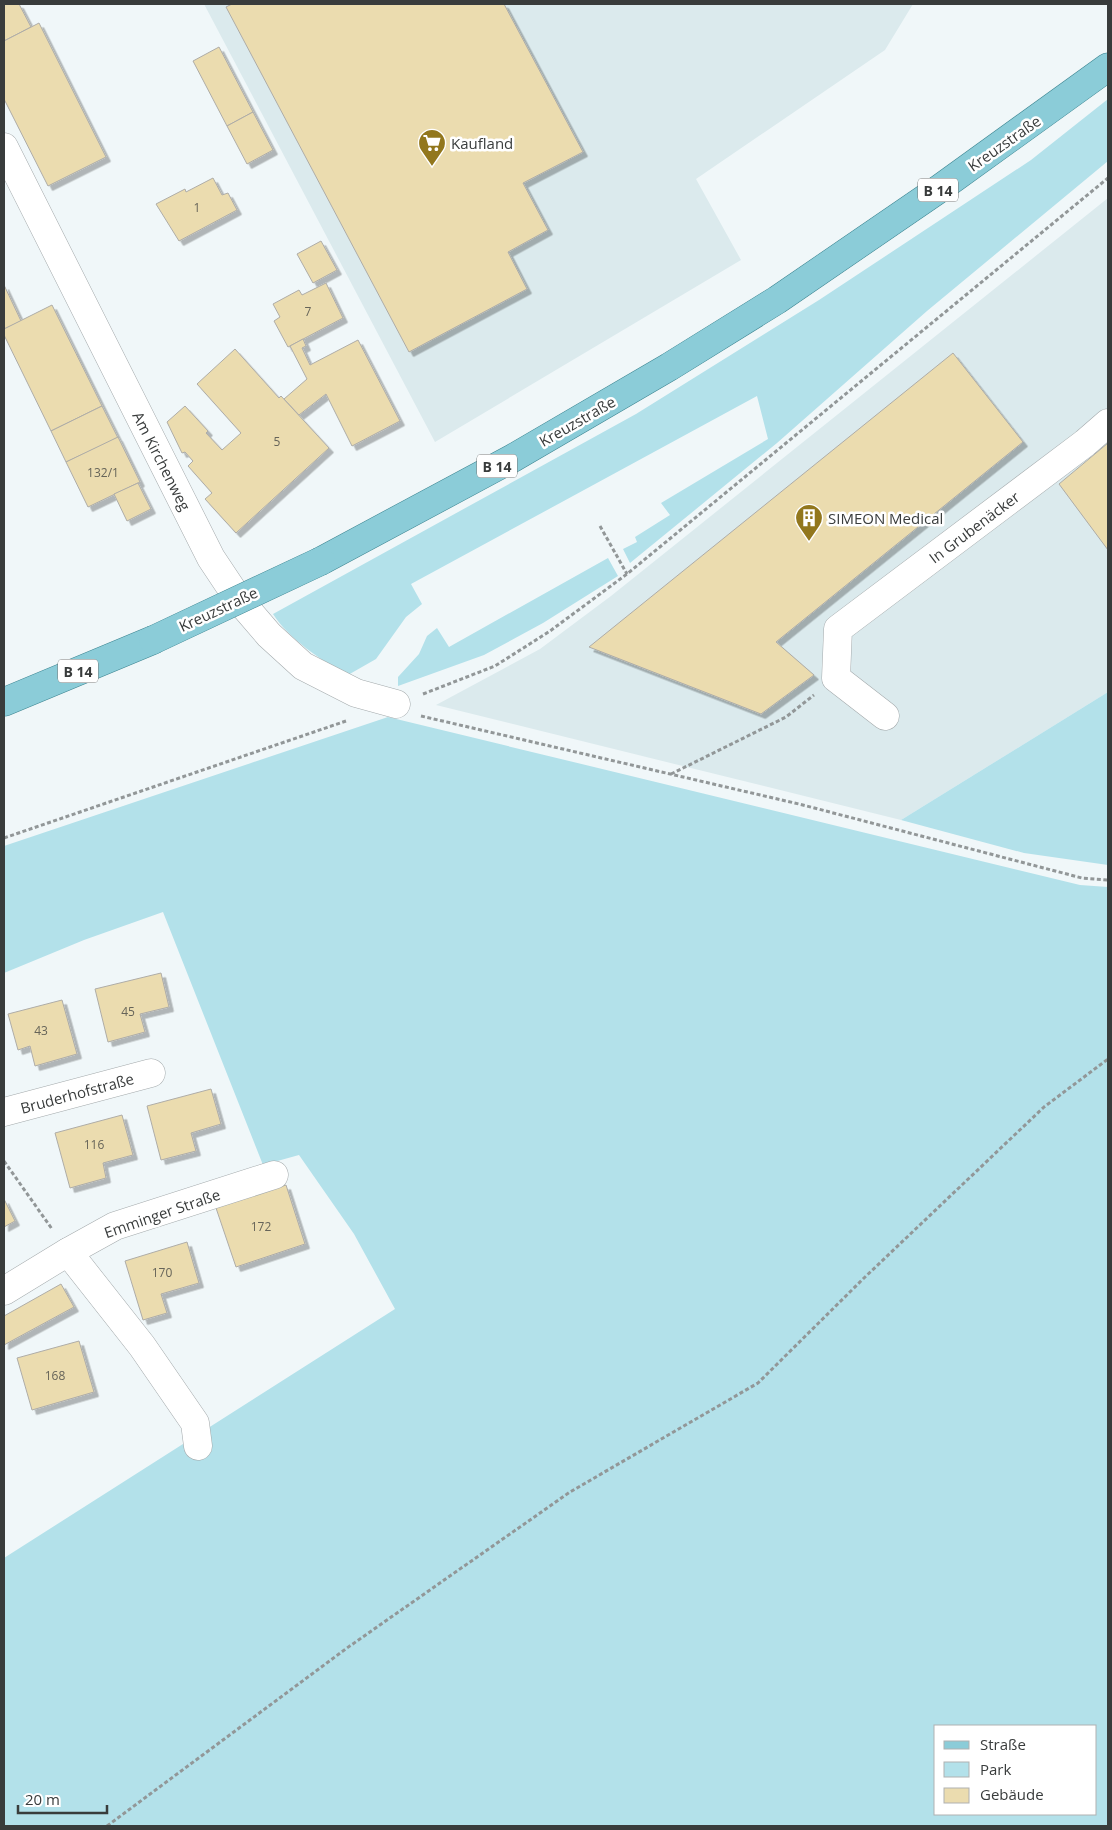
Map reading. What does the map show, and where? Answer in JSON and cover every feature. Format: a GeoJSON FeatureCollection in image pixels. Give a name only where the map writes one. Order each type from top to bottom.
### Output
{"type":"FeatureCollection","features":[{"type":"Feature","properties":{"kind":"main road","name":"Kreuzstraße"},"geometry":{"type":"LineString","coordinates":[[4,702],[153,640],[321,561],[513,458],[670,368],[777,300],[939,189],[1104,69]]}},
{"type":"Feature","properties":{"kind":"street","name":"Am Kirchenweg"},"geometry":{"type":"LineString","coordinates":[[4,146],[211,558],[239,600],[269,635],[303,666],[356,693],[396,704]]}},
{"type":"Feature","properties":{"kind":"street","name":"In Grubenäcker"},"geometry":{"type":"LineString","coordinates":[[836,678],[838,629],[1085,443],[1108,423]]}},
{"type":"Feature","properties":{"kind":"street"},"geometry":{"type":"LineString","coordinates":[[836,678],[885,716]]}},
{"type":"Feature","properties":{"kind":"street","name":"Bruderhofstraße"},"geometry":{"type":"LineString","coordinates":[[4,1112],[151,1073]]}},
{"type":"Feature","properties":{"kind":"street","name":"Emminger Straße"},"geometry":{"type":"LineString","coordinates":[[4,1291],[115,1226],[274,1175]]}},
{"type":"Feature","properties":{"kind":"street"},"geometry":{"type":"LineString","coordinates":[[68,1252],[142,1346],[195,1423],[198,1446]]}},
{"type":"Feature","properties":{"kind":"path"},"geometry":{"type":"LineString","coordinates":[[396,704],[495,666],[550,631],[627,574],[1108,178]]}},
{"type":"Feature","properties":{"kind":"path"},"geometry":{"type":"LineString","coordinates":[[600,526],[627,574]]}},
{"type":"Feature","properties":{"kind":"path"},"geometry":{"type":"LineString","coordinates":[[671,774],[786,717],[836,678]]}},
{"type":"Feature","properties":{"kind":"path"},"geometry":{"type":"LineString","coordinates":[[396,704],[422,717],[799,804],[1082,878],[1108,880]]}},
{"type":"Feature","properties":{"kind":"path"},"geometry":{"type":"LineString","coordinates":[[4,838],[350,720]]}},
{"type":"Feature","properties":{"kind":"path"},"geometry":{"type":"LineString","coordinates":[[107,1826],[347,1648],[570,1492],[758,1382],[1044,1106],[1108,1059]]}},
{"type":"Feature","properties":{"kind":"path"},"geometry":{"type":"LineString","coordinates":[[4,1161],[68,1252]]}},
{"type":"Feature","properties":{"kind":"shaded area"},"geometry":{"type":"Polygon","coordinates":[[[204,4],[913,4],[885,50],[696,179],[741,260],[435,442],[204,4]]]}},
{"type":"Feature","properties":{"kind":"shaded area"},"geometry":{"type":"Polygon","coordinates":[[[1108,198],[1108,692],[901,820],[436,705],[540,649],[611,596],[1108,198]]]}},
{"type":"Feature","properties":{"kind":"green space"},"geometry":{"type":"Polygon","coordinates":[[[1108,99],[1108,161],[927,311],[777,443],[630,563],[623,549],[637,542],[635,537],[670,515],[661,503],[768,439],[757,396],[411,584],[422,604],[406,617],[376,659],[348,675],[307,649],[288,632],[273,614],[636,414],[819,300],[1031,160],[1108,99]]]}},
{"type":"Feature","properties":{"kind":"green space"},"geometry":{"type":"Polygon","coordinates":[[[608,558],[618,576],[543,623],[484,655],[398,686],[398,677],[419,654],[427,636],[437,628],[449,647],[608,558]]]}},
{"type":"Feature","properties":{"kind":"green space"},"geometry":{"type":"Polygon","coordinates":[[[1108,692],[1108,865],[1024,853],[901,820],[1108,692]]]}},
{"type":"Feature","properties":{"kind":"green space"},"geometry":{"type":"Polygon","coordinates":[[[388,717],[1080,885],[1108,887],[1108,1826],[4,1826],[4,1558],[395,1309],[354,1234],[299,1155],[263,1165],[163,912],[84,940],[4,973],[4,846],[388,717]]]}},
{"type":"Feature","properties":{"kind":"building"},"geometry":{"type":"Polygon","coordinates":[[[4,4],[19,4],[31,27],[4,41],[4,4]]]}},
{"type":"Feature","properties":{"kind":"building","name":"Kaufland"},"geometry":{"type":"Polygon","coordinates":[[[232,4],[504,4],[583,152],[523,183],[548,230],[508,252],[527,289],[409,352],[226,7],[232,4]]]}},
{"type":"Feature","properties":{"kind":"building"},"geometry":{"type":"Polygon","coordinates":[[[39,23],[106,157],[48,186],[4,99],[4,41],[39,23]]]}},
{"type":"Feature","properties":{"kind":"building"},"geometry":{"type":"Polygon","coordinates":[[[219,47],[253,112],[227,126],[193,61],[219,47]]]}},
{"type":"Feature","properties":{"kind":"building"},"geometry":{"type":"Polygon","coordinates":[[[253,112],[273,150],[247,164],[227,126],[253,112]]]}},
{"type":"Feature","properties":{"kind":"building"},"geometry":{"type":"Polygon","coordinates":[[[213,178],[222,195],[228,193],[237,210],[179,241],[156,204],[185,189],[186,192],[213,178]]]}},
{"type":"Feature","properties":{"kind":"building"},"geometry":{"type":"Polygon","coordinates":[[[321,241],[337,270],[313,283],[297,254],[321,241]]]}},
{"type":"Feature","properties":{"kind":"building"},"geometry":{"type":"Polygon","coordinates":[[[326,283],[343,318],[288,347],[274,321],[280,317],[273,304],[299,290],[302,295],[326,283]]]}},
{"type":"Feature","properties":{"kind":"building"},"geometry":{"type":"Polygon","coordinates":[[[4,285],[21,321],[4,329],[4,285]]]}},
{"type":"Feature","properties":{"kind":"building"},"geometry":{"type":"Polygon","coordinates":[[[52,305],[102,406],[51,431],[4,335],[4,329],[52,305]]]}},
{"type":"Feature","properties":{"kind":"building"},"geometry":{"type":"Polygon","coordinates":[[[303,339],[306,346],[302,348],[310,365],[358,340],[400,421],[352,446],[326,394],[299,415],[284,399],[307,379],[290,346],[303,339]]]}},
{"type":"Feature","properties":{"kind":"building"},"geometry":{"type":"Polygon","coordinates":[[[235,349],[279,398],[281,396],[329,448],[236,533],[205,499],[212,493],[188,466],[193,461],[185,452],[182,453],[167,422],[185,406],[208,431],[206,433],[222,450],[241,433],[197,384],[235,349]]]}},
{"type":"Feature","properties":{"kind":"building","name":"SIMEON Medical"},"geometry":{"type":"Polygon","coordinates":[[[953,353],[1023,442],[776,642],[814,675],[761,714],[589,647],[953,353]]]}},
{"type":"Feature","properties":{"kind":"building"},"geometry":{"type":"Polygon","coordinates":[[[102,406],[118,438],[66,462],[51,431],[102,406]]]}},
{"type":"Feature","properties":{"kind":"building"},"geometry":{"type":"Polygon","coordinates":[[[118,437],[140,482],[88,507],[66,462],[118,437]]]}},
{"type":"Feature","properties":{"kind":"building"},"geometry":{"type":"Polygon","coordinates":[[[1108,443],[1108,550],[1059,484],[1108,443]]]}},
{"type":"Feature","properties":{"kind":"building"},"geometry":{"type":"Polygon","coordinates":[[[138,483],[151,509],[127,521],[114,494],[138,483]]]}},
{"type":"Feature","properties":{"kind":"building"},"geometry":{"type":"Polygon","coordinates":[[[161,973],[169,1007],[140,1014],[145,1032],[108,1042],[95,989],[161,973]]]}},
{"type":"Feature","properties":{"kind":"building"},"geometry":{"type":"Polygon","coordinates":[[[62,1000],[77,1054],[35,1066],[30,1046],[18,1050],[8,1014],[62,1000]]]}},
{"type":"Feature","properties":{"kind":"building"},"geometry":{"type":"Polygon","coordinates":[[[211,1089],[221,1124],[191,1133],[196,1151],[161,1160],[147,1106],[211,1089]]]}},
{"type":"Feature","properties":{"kind":"building"},"geometry":{"type":"Polygon","coordinates":[[[122,1115],[133,1155],[103,1163],[106,1178],[70,1188],[55,1133],[122,1115]]]}},
{"type":"Feature","properties":{"kind":"building"},"geometry":{"type":"Polygon","coordinates":[[[286,1185],[305,1244],[236,1267],[216,1208],[286,1185]]]}},
{"type":"Feature","properties":{"kind":"building"},"geometry":{"type":"Polygon","coordinates":[[[4,1199],[15,1221],[4,1227],[4,1199]]]}},
{"type":"Feature","properties":{"kind":"building"},"geometry":{"type":"Polygon","coordinates":[[[187,1242],[199,1283],[161,1294],[167,1313],[143,1320],[125,1261],[187,1242]]]}},
{"type":"Feature","properties":{"kind":"building"},"geometry":{"type":"Polygon","coordinates":[[[61,1284],[74,1307],[4,1345],[4,1316],[61,1284]]]}},
{"type":"Feature","properties":{"kind":"building"},"geometry":{"type":"Polygon","coordinates":[[[79,1341],[94,1392],[32,1410],[17,1358],[79,1341]]]}},
{"type":"Feature","properties":{"kind":"place","name":"Kaufland"},"geometry":{"type":"Point","coordinates":[432,167]}},
{"type":"Feature","properties":{"kind":"place","name":"SIMEON Medical"},"geometry":{"type":"Point","coordinates":[809,542]}}]}
